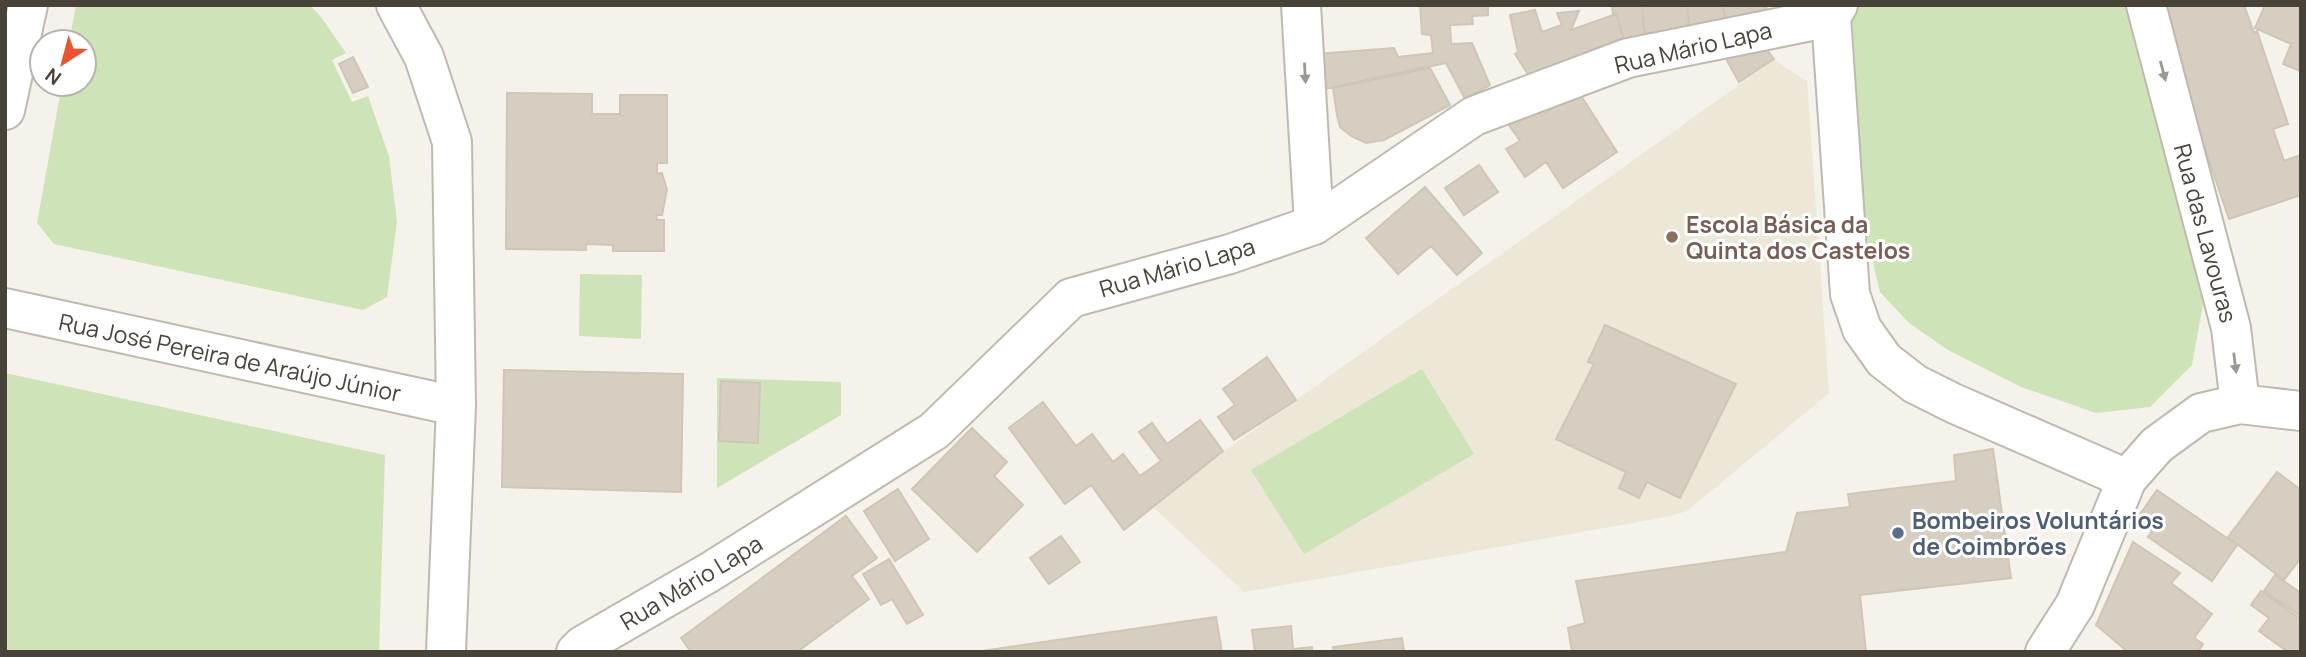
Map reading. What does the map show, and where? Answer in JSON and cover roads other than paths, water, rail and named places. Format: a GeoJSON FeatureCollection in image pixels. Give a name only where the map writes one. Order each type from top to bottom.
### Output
{"type":"FeatureCollection","features":[{"type":"Feature","properties":{"kind":"street"},"geometry":{"type":"LineString","coordinates":[[5,110],[28,5]]}},
{"type":"Feature","properties":{"kind":"street"},"geometry":{"type":"LineString","coordinates":[[396,5],[424,57],[452,142],[456,406],[447,638],[476,652]]}},
{"type":"Feature","properties":{"kind":"street"},"geometry":{"type":"LineString","coordinates":[[1301,5],[1314,225]]}},
{"type":"Feature","properties":{"kind":"street","name":"Rua das Lavouras"},"geometry":{"type":"LineString","coordinates":[[2146,5],[2231,328],[2240,404]]}},
{"type":"Feature","properties":{"kind":"street"},"geometry":{"type":"LineString","coordinates":[[1834,11],[1850,295],[1862,329],[1884,360],[1915,384],[2127,479]]}},
{"type":"Feature","properties":{"kind":"street","name":"Rua Mário Lapa"},"geometry":{"type":"LineString","coordinates":[[576,652],[710,572],[934,431],[1071,298],[1230,254],[1314,225],[1474,116],[1628,58],[1834,11]]}},
{"type":"Feature","properties":{"kind":"street","name":"Rua José Pereira de Araújo Júnior"},"geometry":{"type":"LineString","coordinates":[[5,308],[456,406]]}},
{"type":"Feature","properties":{"kind":"street"},"geometry":{"type":"LineString","coordinates":[[2045,652],[2075,605],[2127,479],[2157,445],[2201,413],[2240,404],[2301,411]]}},
{"type":"Feature","properties":{"kind":"place","name":"Escola Básica da Quinta dos Castelos"},"geometry":{"type":"Point","coordinates":[1672,237]}},
{"type":"Feature","properties":{"kind":"place","name":"Bombeiros Voluntários de Coimbrões"},"geometry":{"type":"Point","coordinates":[1898,533]}}]}
